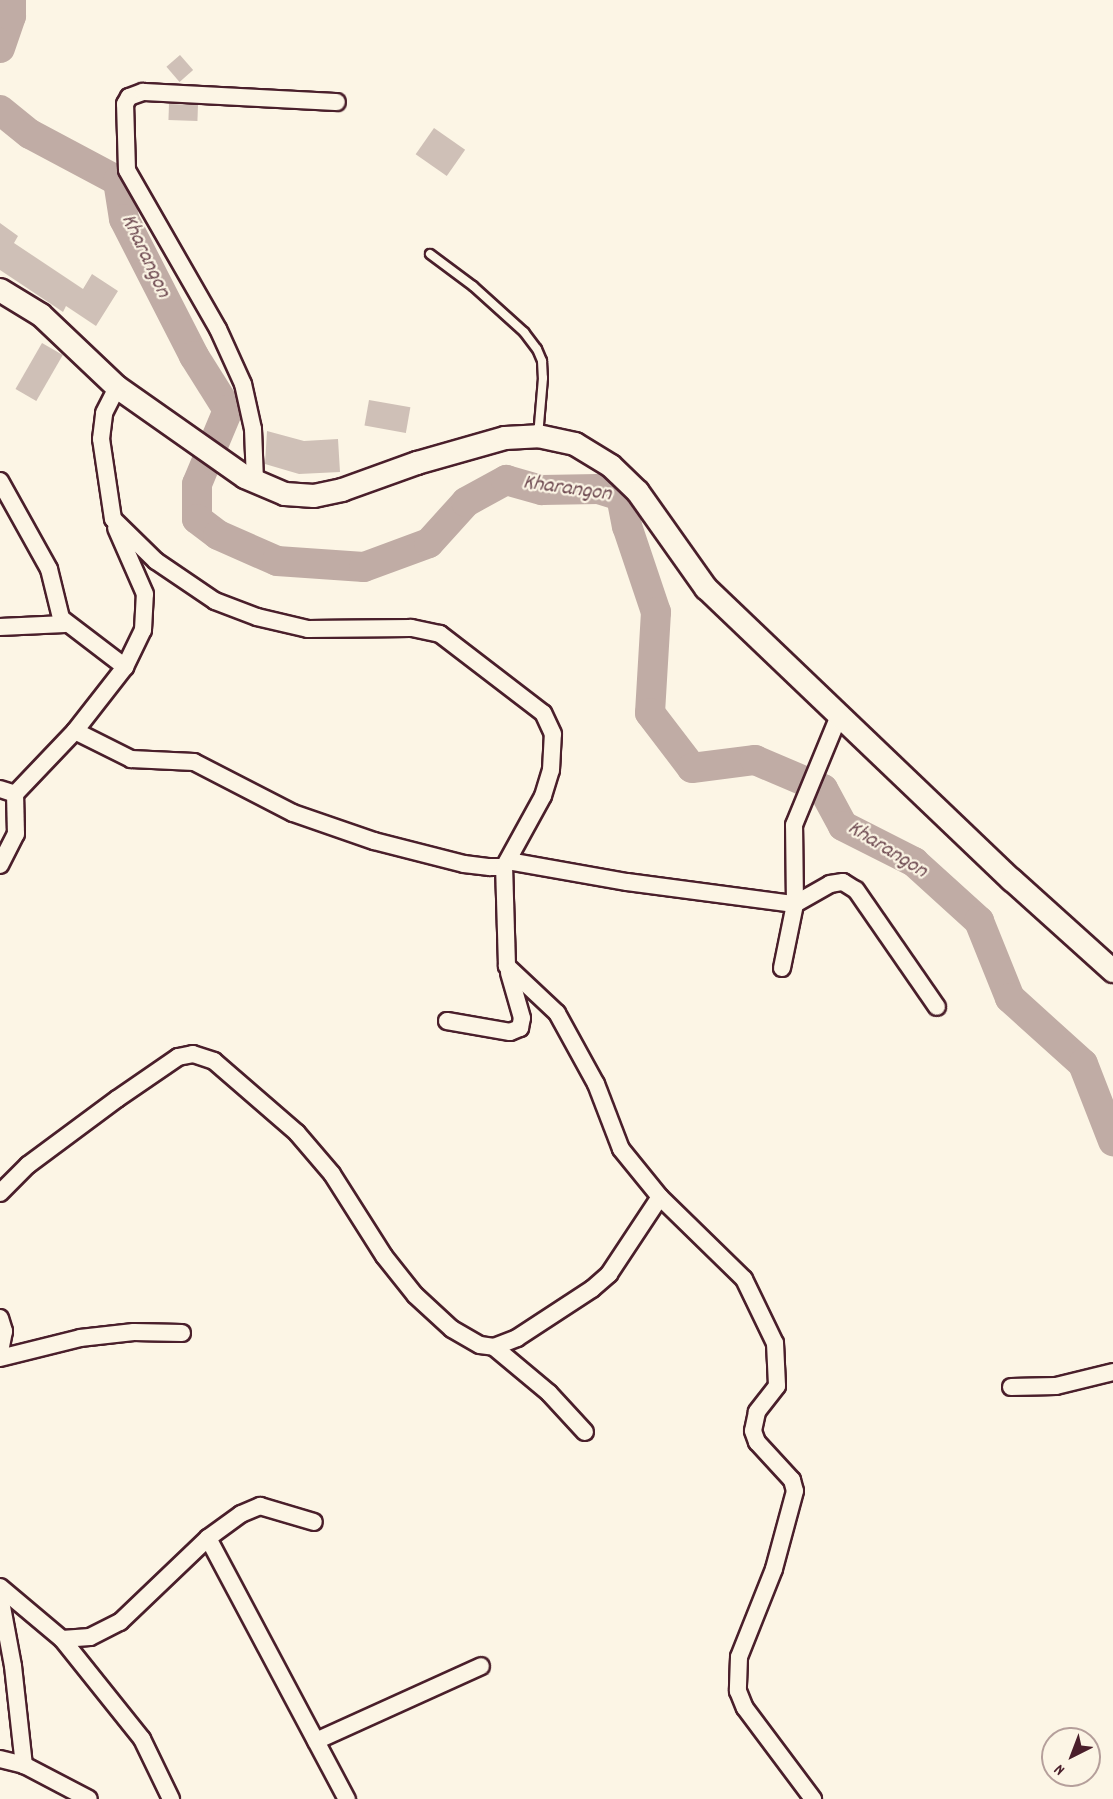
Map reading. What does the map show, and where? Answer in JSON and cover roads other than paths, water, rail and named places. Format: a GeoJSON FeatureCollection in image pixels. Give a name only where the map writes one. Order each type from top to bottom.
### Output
{"type":"FeatureCollection","features":[{"type":"Feature","properties":{"kind":"street"},"geometry":{"type":"LineString","coordinates":[[250,479],[253,429],[243,384],[218,329],[128,170],[125,104],[129,97],[143,92],[337,102]]}},
{"type":"Feature","properties":{"kind":"street"},"geometry":{"type":"LineString","coordinates":[[0,291],[41,315],[117,387],[250,479],[285,494],[314,496],[505,438],[538,436],[575,444],[611,466],[638,492],[706,588],[839,716],[1113,971]]}},
{"type":"Feature","properties":{"kind":"street"},"geometry":{"type":"LineString","coordinates":[[0,865],[16,834],[8,791],[75,730],[125,667],[143,630],[146,603],[139,575],[113,519],[100,439],[104,413],[117,387]]}},
{"type":"Feature","properties":{"kind":"street"},"geometry":{"type":"LineString","coordinates":[[0,481],[5,499],[49,569],[65,624],[125,667]]}},
{"type":"Feature","properties":{"kind":"street"},"geometry":{"type":"LineString","coordinates":[[113,519],[156,561],[214,601],[257,617],[308,629],[411,628],[440,634],[543,713],[553,734],[551,770],[543,796],[506,864],[507,966],[522,1018],[520,1028],[510,1032],[447,1021]]}},
{"type":"Feature","properties":{"kind":"street"},"geometry":{"type":"LineString","coordinates":[[0,627],[65,624]]}},
{"type":"Feature","properties":{"kind":"street"},"geometry":{"type":"LineString","coordinates":[[782,968],[795,904],[793,833],[798,815],[839,716]]}},
{"type":"Feature","properties":{"kind":"street"},"geometry":{"type":"LineString","coordinates":[[75,730],[131,759],[194,762],[293,813],[374,841],[464,864],[506,864],[795,904],[830,884],[850,885],[937,1007]]}},
{"type":"Feature","properties":{"kind":"street"},"geometry":{"type":"LineString","coordinates":[[507,966],[556,1013],[596,1083],[621,1149],[660,1197],[744,1279],[775,1343],[777,1386],[757,1412],[753,1431],[757,1442],[792,1480],[794,1504],[774,1569],[739,1657],[737,1682],[745,1708],[813,1799]]}},
{"type":"Feature","properties":{"kind":"street"},"geometry":{"type":"LineString","coordinates":[[0,1193],[28,1165],[169,1063],[185,1056],[203,1056],[253,1091],[297,1133],[332,1174],[384,1256],[414,1294],[452,1329],[480,1345],[495,1347],[517,1338],[601,1283],[660,1197]]}},
{"type":"Feature","properties":{"kind":"street"},"geometry":{"type":"LineString","coordinates":[[0,1318],[4,1331],[0,1352]]}},
{"type":"Feature","properties":{"kind":"street"},"geometry":{"type":"LineString","coordinates":[[0,1358],[80,1338],[134,1332],[182,1333]]}},
{"type":"Feature","properties":{"kind":"street"},"geometry":{"type":"LineString","coordinates":[[495,1347],[549,1393],[585,1432]]}},
{"type":"Feature","properties":{"kind":"street"},"geometry":{"type":"LineString","coordinates":[[1011,1387],[1056,1386],[1113,1372]]}},
{"type":"Feature","properties":{"kind":"street"},"geometry":{"type":"LineString","coordinates":[[62,1639],[90,1637],[120,1622],[208,1538],[241,1514],[260,1506],[314,1522]]}},
{"type":"Feature","properties":{"kind":"street"},"geometry":{"type":"LineString","coordinates":[[208,1538],[347,1799]]}},
{"type":"Feature","properties":{"kind":"street"},"geometry":{"type":"LineString","coordinates":[[0,1587],[62,1639],[142,1739],[171,1799]]}},
{"type":"Feature","properties":{"kind":"street"},"geometry":{"type":"LineString","coordinates":[[0,1596],[13,1665],[24,1765]]}},
{"type":"Feature","properties":{"kind":"street"},"geometry":{"type":"LineString","coordinates":[[316,1741],[481,1666]]}},
{"type":"Feature","properties":{"kind":"street"},"geometry":{"type":"LineString","coordinates":[[0,1759],[24,1765],[89,1799]]}},
{"type":"Feature","properties":{"kind":"lane"},"geometry":{"type":"LineString","coordinates":[[430,254],[472,286],[524,332],[537,349],[542,361],[543,378],[538,436]]}},
{"type":"Feature","properties":{"kind":"waterway","name":"Kharangon"},"geometry":{"type":"LineString","coordinates":[[0,48],[11,16],[11,0]]}},
{"type":"Feature","properties":{"kind":"waterway","name":"Kharangon"},"geometry":{"type":"LineString","coordinates":[[0,110],[30,134],[118,181],[124,219],[194,356],[228,410],[197,484],[197,519],[218,535],[277,561],[364,567],[429,543],[466,502],[506,480],[542,490],[598,489],[621,496],[627,526],[656,612],[650,713],[692,768],[755,760],[823,789],[843,826],[914,862],[979,921],[1010,998],[1083,1064],[1113,1141]]}}]}
